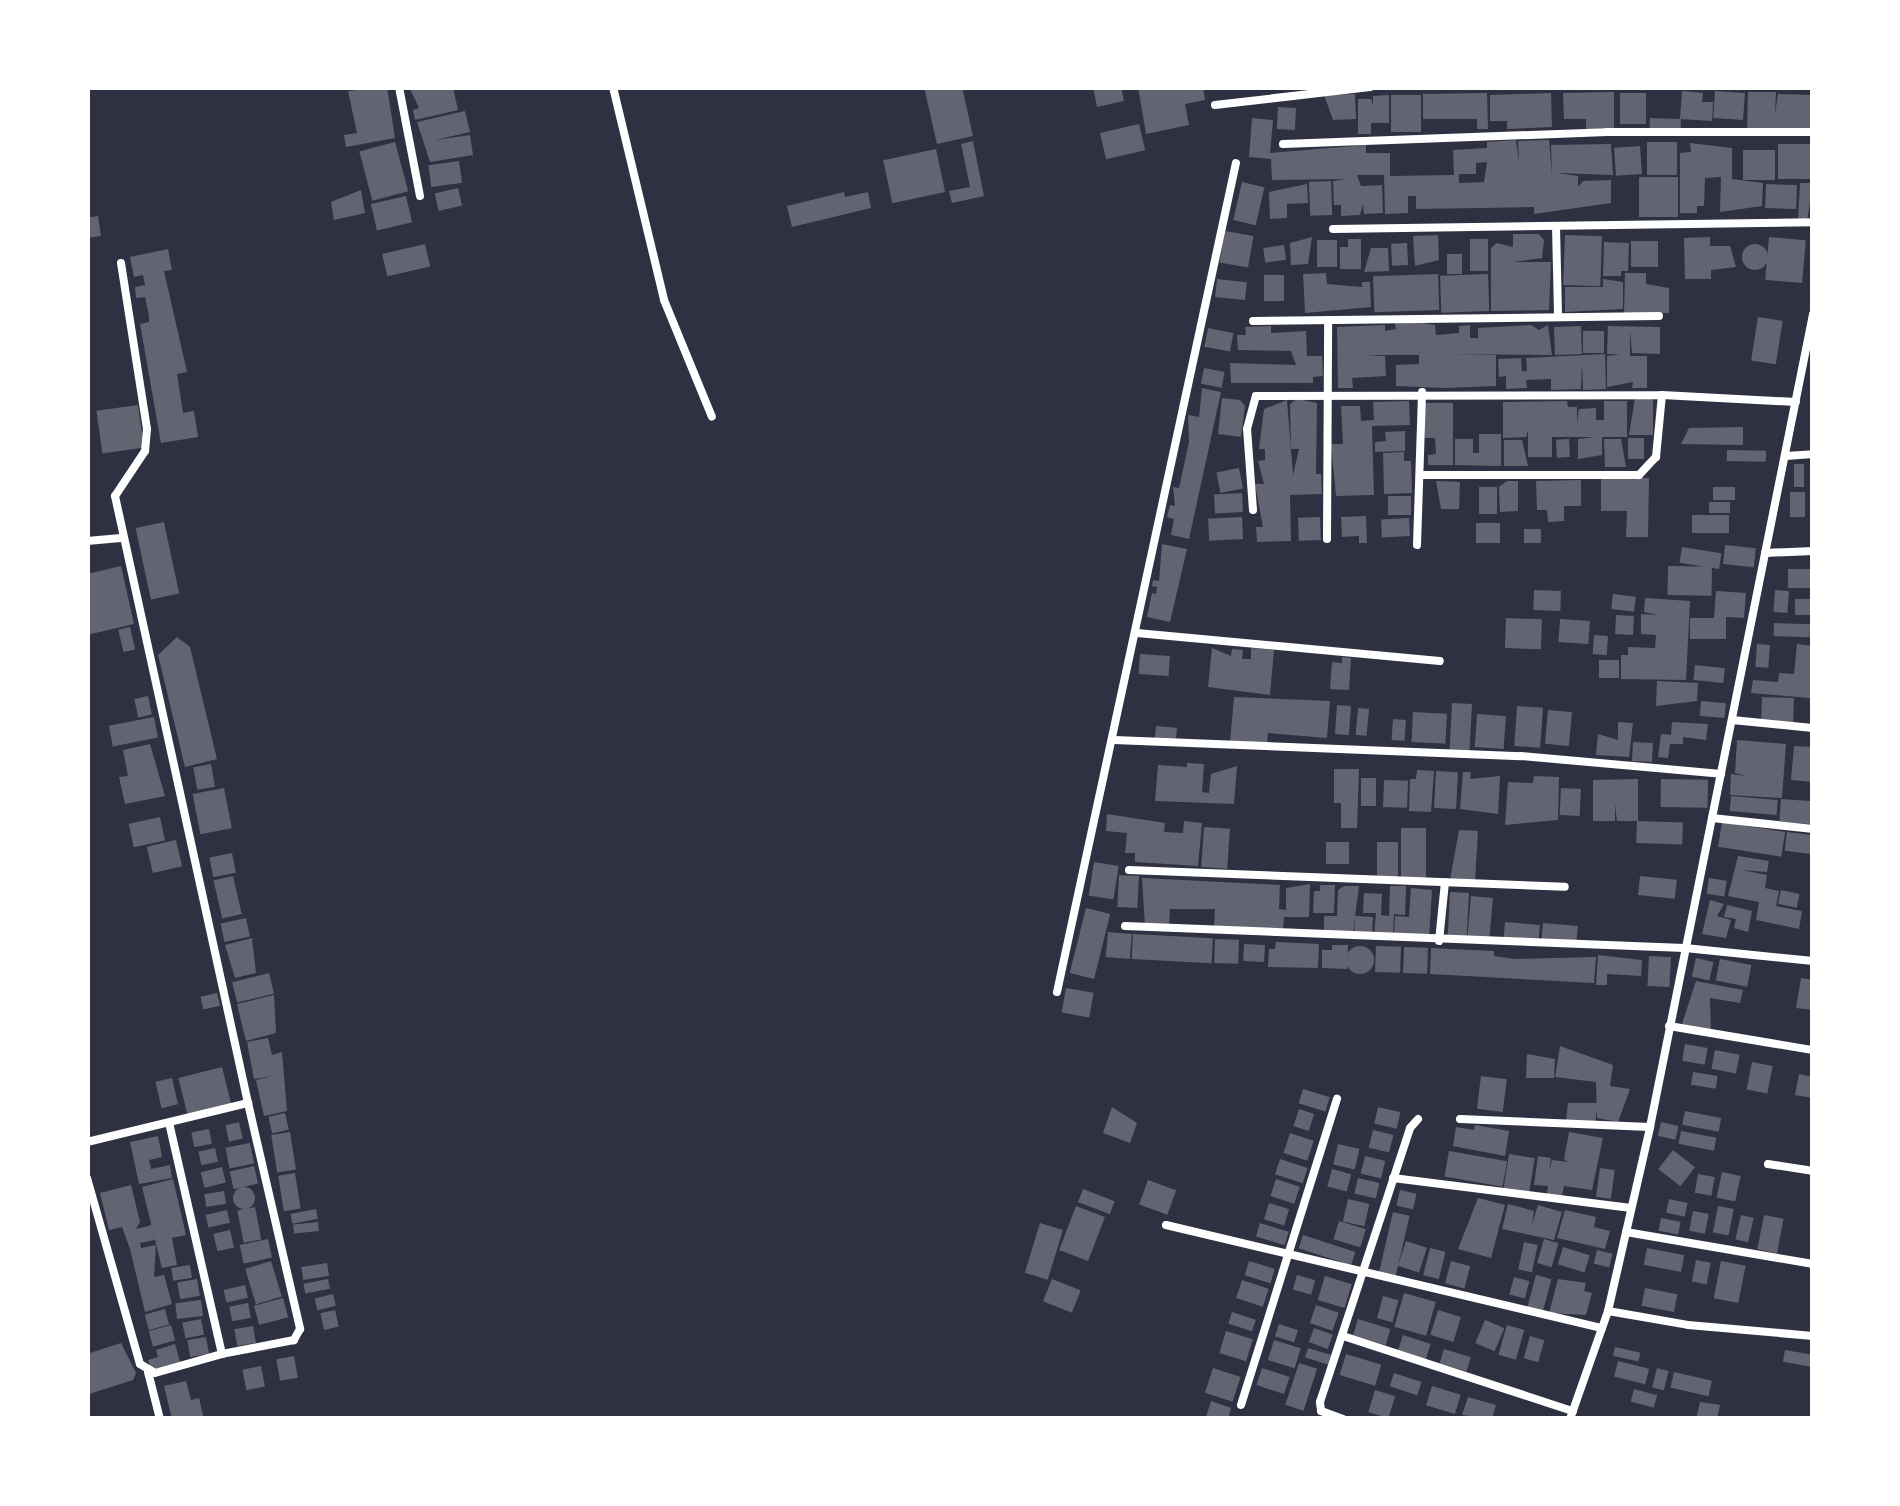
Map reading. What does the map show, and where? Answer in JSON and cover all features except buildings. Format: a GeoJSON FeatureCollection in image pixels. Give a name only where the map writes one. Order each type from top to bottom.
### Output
{"type":"FeatureCollection","features":[{"type":"Feature","properties":{"kind":"street"},"geometry":{"type":"LineString","coordinates":[[399,87],[420,196]]}},
{"type":"Feature","properties":{"kind":"street"},"geometry":{"type":"LineString","coordinates":[[613,87],[664,300],[712,416]]}},
{"type":"Feature","properties":{"kind":"street"},"geometry":{"type":"LineString","coordinates":[[1215,105],[1370,87]]}},
{"type":"Feature","properties":{"kind":"street"},"geometry":{"type":"LineString","coordinates":[[1283,144],[1607,132],[1813,132]]}},
{"type":"Feature","properties":{"kind":"street"},"geometry":{"type":"LineString","coordinates":[[1058,992],[1236,163]]}},
{"type":"Feature","properties":{"kind":"street"},"geometry":{"type":"LineString","coordinates":[[1333,229],[1813,222]]}},
{"type":"Feature","properties":{"kind":"street"},"geometry":{"type":"LineString","coordinates":[[1556,226],[1558,317]]}},
{"type":"Feature","properties":{"kind":"street"},"geometry":{"type":"LineString","coordinates":[[87,1178],[140,1364],[147,1370],[155,1373],[294,1340],[300,1329],[115,496],[145,451],[147,429],[121,263]]}},
{"type":"Feature","properties":{"kind":"street"},"geometry":{"type":"LineString","coordinates":[[1343,1336],[1572,1415],[1608,1310],[1650,1127],[1796,402],[1808,363],[1813,314]]}},
{"type":"Feature","properties":{"kind":"street"},"geometry":{"type":"LineString","coordinates":[[1253,321],[1659,316]]}},
{"type":"Feature","properties":{"kind":"street"},"geometry":{"type":"LineString","coordinates":[[1327,539],[1328,320]]}},
{"type":"Feature","properties":{"kind":"street"},"geometry":{"type":"LineString","coordinates":[[1253,510],[1246,428],[1256,396],[1422,392],[1796,402]]}},
{"type":"Feature","properties":{"kind":"street"},"geometry":{"type":"LineString","coordinates":[[1417,545],[1422,392]]}},
{"type":"Feature","properties":{"kind":"street"},"geometry":{"type":"LineString","coordinates":[[1420,475],[1639,475],[1656,457],[1662,395]]}},
{"type":"Feature","properties":{"kind":"street"},"geometry":{"type":"LineString","coordinates":[[1786,456],[1813,454]]}},
{"type":"Feature","properties":{"kind":"street"},"geometry":{"type":"LineString","coordinates":[[87,541],[122,538]]}},
{"type":"Feature","properties":{"kind":"street"},"geometry":{"type":"LineString","coordinates":[[1765,553],[1813,551]]}},
{"type":"Feature","properties":{"kind":"street"},"geometry":{"type":"LineString","coordinates":[[1136,633],[1440,661]]}},
{"type":"Feature","properties":{"kind":"street"},"geometry":{"type":"LineString","coordinates":[[1732,720],[1813,728]]}},
{"type":"Feature","properties":{"kind":"street"},"geometry":{"type":"LineString","coordinates":[[1114,740],[1521,756],[1721,774]]}},
{"type":"Feature","properties":{"kind":"street"},"geometry":{"type":"LineString","coordinates":[[1712,818],[1813,829]]}},
{"type":"Feature","properties":{"kind":"street"},"geometry":{"type":"LineString","coordinates":[[1129,870],[1565,887]]}},
{"type":"Feature","properties":{"kind":"street"},"geometry":{"type":"LineString","coordinates":[[1439,941],[1445,883]]}},
{"type":"Feature","properties":{"kind":"street"},"geometry":{"type":"LineString","coordinates":[[1125,926],[1685,947],[1813,962]]}},
{"type":"Feature","properties":{"kind":"street"},"geometry":{"type":"LineString","coordinates":[[1669,1026],[1813,1050]]}},
{"type":"Feature","properties":{"kind":"street"},"geometry":{"type":"LineString","coordinates":[[1240,1405],[1336,1099]]}},
{"type":"Feature","properties":{"kind":"street"},"geometry":{"type":"LineString","coordinates":[[87,1142],[248,1103]]}},
{"type":"Feature","properties":{"kind":"street"},"geometry":{"type":"LineString","coordinates":[[1342,1419],[1319,1406],[1359,1275],[1418,1119]]}},
{"type":"Feature","properties":{"kind":"street"},"geometry":{"type":"LineString","coordinates":[[1460,1119],[1650,1127]]}},
{"type":"Feature","properties":{"kind":"street"},"geometry":{"type":"LineString","coordinates":[[169,1123],[222,1354]]}},
{"type":"Feature","properties":{"kind":"street"},"geometry":{"type":"LineString","coordinates":[[1768,1164],[1813,1171]]}},
{"type":"Feature","properties":{"kind":"street"},"geometry":{"type":"LineString","coordinates":[[1393,1178],[1631,1208]]}},
{"type":"Feature","properties":{"kind":"street"},"geometry":{"type":"LineString","coordinates":[[1166,1225],[1359,1275],[1602,1328]]}},
{"type":"Feature","properties":{"kind":"street"},"geometry":{"type":"LineString","coordinates":[[1626,1232],[1813,1264]]}},
{"type":"Feature","properties":{"kind":"street"},"geometry":{"type":"LineString","coordinates":[[1608,1310],[1688,1325],[1813,1336]]}},
{"type":"Feature","properties":{"kind":"street"},"geometry":{"type":"LineString","coordinates":[[147,1370],[160,1419]]}}]}
